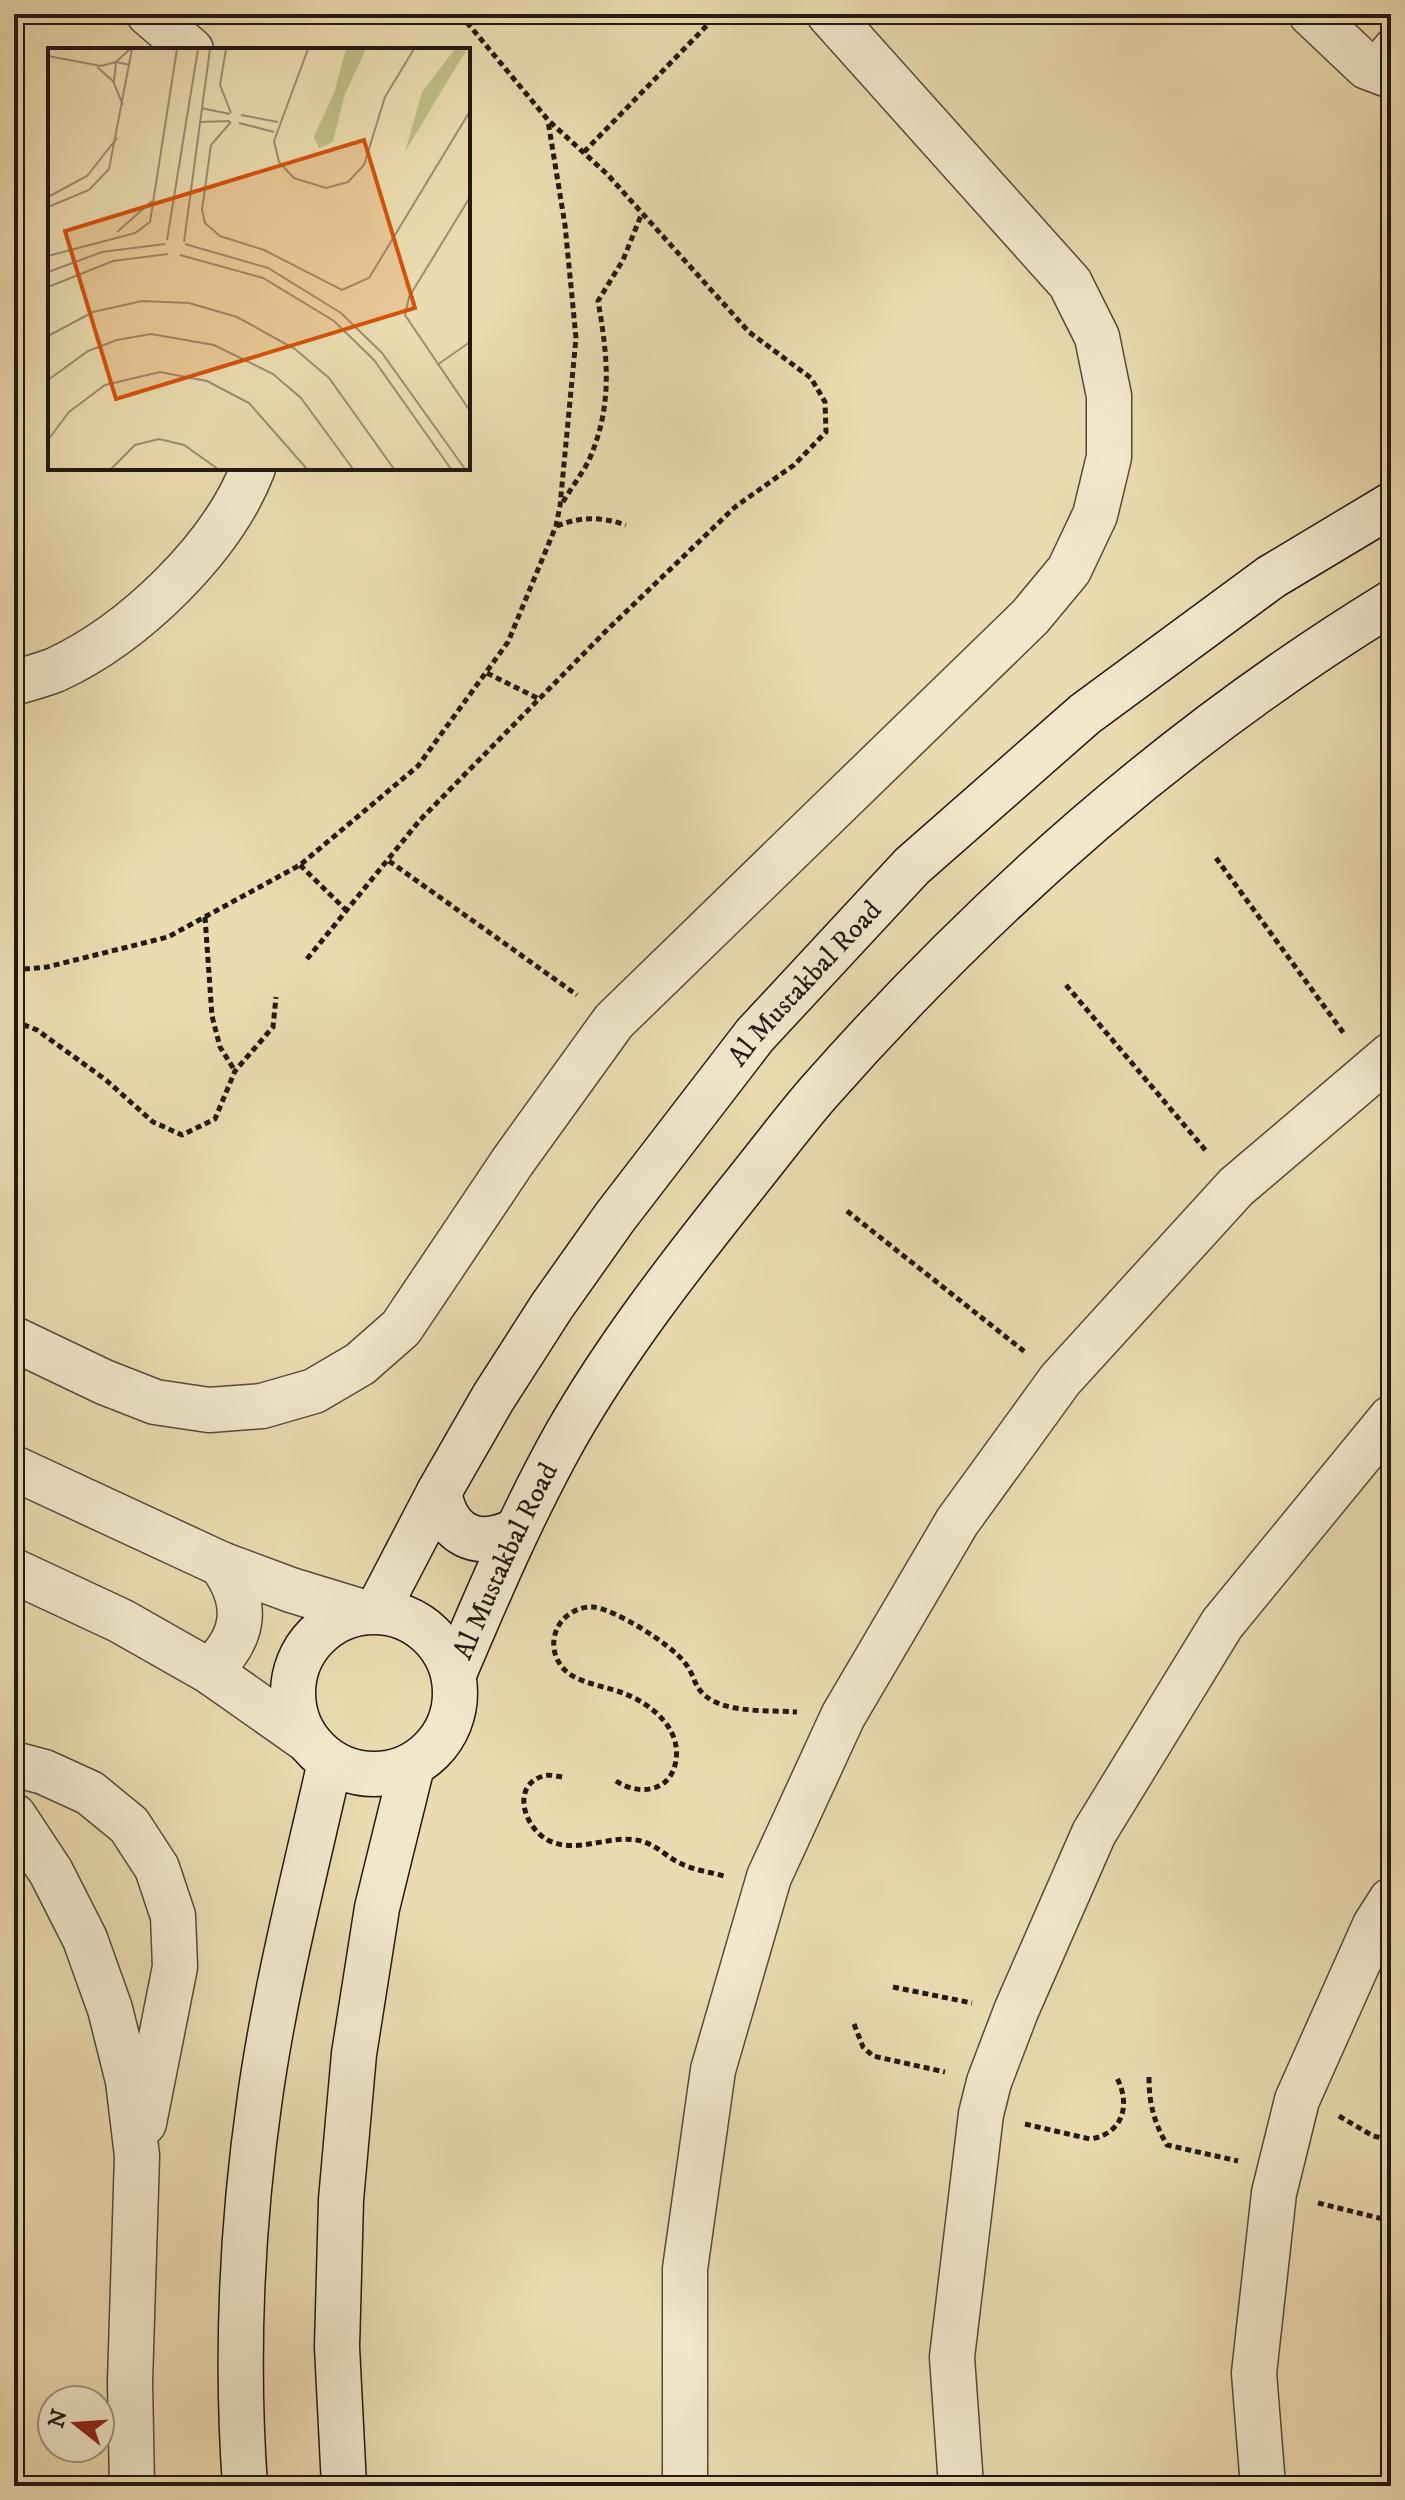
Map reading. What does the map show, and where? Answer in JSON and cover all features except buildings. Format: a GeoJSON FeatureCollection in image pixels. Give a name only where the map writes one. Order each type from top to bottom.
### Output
{"type":"FeatureCollection","features":[{"type":"Feature","properties":{"kind":"street"},"geometry":{"type":"LineString","coordinates":[[149,14],[189,48]]}},
{"type":"Feature","properties":{"kind":"street"},"geometry":{"type":"LineString","coordinates":[[14,1339],[104,1382],[155,1402],[209,1410],[262,1406],[314,1391],[360,1364],[401,1328],[513,1161],[614,1021],[1030,617],[1069,570],[1095,515],[1109,457],[1109,396],[1097,337],[1070,283],[829,14]]}},
{"type":"Feature","properties":{"kind":"street"},"geometry":{"type":"LineString","coordinates":[[1311,14],[1383,61]]}},
{"type":"Feature","properties":{"kind":"street"},"geometry":{"type":"LineString","coordinates":[[14,683],[55,669],[132,623],[196,561],[246,487],[252,470]]}},
{"type":"Feature","properties":{"kind":"street","name":"Al Mustakbal Road"},"geometry":{"type":"LineString","coordinates":[[370,1612],[510,1372],[615,1217],[755,1035],[912,866],[1085,714],[1271,577],[1391,505]]}},
{"type":"Feature","properties":{"kind":"street","name":"Al Mustakbal Road"},"geometry":{"type":"LineString","coordinates":[[454,1674],[515,1531],[566,1435],[624,1343],[688,1255],[818,1093],[971,930],[1138,782],[1317,648],[1391,603]]}},
{"type":"Feature","properties":{"kind":"street"},"geometry":{"type":"LineString","coordinates":[[685,2486],[687,2254],[713,2070],[769,1877],[843,1716],[957,1522],[1060,1380],[1236,1187],[1382,1063]]}},
{"type":"Feature","properties":{"kind":"street"},"geometry":{"type":"LineString","coordinates":[[961,2486],[952,2357],[985,2098],[1016,2011],[1094,1833],[1222,1624],[1391,1418]]}},
{"type":"Feature","properties":{"kind":"street"},"geometry":{"type":"LineString","coordinates":[[14,1468],[221,1564],[291,1590],[370,1612],[403,1617],[426,1630],[443,1650],[454,1674],[455,1701],[448,1728],[433,1750],[412,1766],[385,1774],[357,1773],[319,1751],[209,1671],[121,1621],[14,1571]]}},
{"type":"Feature","properties":{"kind":"street"},"geometry":{"type":"LineString","coordinates":[[439,1492],[442,1510],[451,1524],[465,1535],[481,1540],[499,1539],[515,1531]]}},
{"type":"Feature","properties":{"kind":"street"},"geometry":{"type":"LineString","coordinates":[[209,1671],[224,1658],[235,1640],[240,1620],[240,1600],[233,1581],[221,1564]]}},
{"type":"Feature","properties":{"kind":"street"},"geometry":{"type":"LineString","coordinates":[[245,2486],[241,2436],[244,2266],[260,2097],[292,1929],[319,1751],[297,1719],[293,1696],[295,1672],[305,1650],[320,1632],[340,1619],[370,1612]]}},
{"type":"Feature","properties":{"kind":"street"},"geometry":{"type":"LineString","coordinates":[[14,1764],[44,1772],[90,1793],[129,1825],[157,1868],[173,1916],[175,1967],[137,2156]]}},
{"type":"Feature","properties":{"kind":"street"},"geometry":{"type":"LineString","coordinates":[[344,2486],[338,2332],[341,2200],[354,2054],[377,1908],[412,1766]]}},
{"type":"Feature","properties":{"kind":"street"},"geometry":{"type":"LineString","coordinates":[[14,1816],[51,1872],[85,1939],[105,1995],[128,2081],[137,2156],[130,2382],[132,2486]]}},
{"type":"Feature","properties":{"kind":"street"},"geometry":{"type":"LineString","coordinates":[[1263,2486],[1254,2373],[1276,2181],[1297,2100],[1375,1925],[1391,1900]]}},
{"type":"Feature","properties":{"kind":"path"},"geometry":{"type":"LineString","coordinates":[[307,959],[420,820],[735,507],[794,465],[826,432],[825,402],[811,378],[749,332],[642,213],[584,152],[548,120],[460,14]]}},
{"type":"Feature","properties":{"kind":"path"},"geometry":{"type":"LineString","coordinates":[[584,152],[718,14]]}},
{"type":"Feature","properties":{"kind":"path"},"geometry":{"type":"LineString","coordinates":[[14,970],[47,967],[168,937],[300,865],[418,766],[508,642],[556,526],[576,338],[565,225],[548,120]]}},
{"type":"Feature","properties":{"kind":"path"},"geometry":{"type":"LineString","coordinates":[[560,506],[588,460],[604,408],[608,354],[598,301],[623,260],[642,213]]}},
{"type":"Feature","properties":{"kind":"path"},"geometry":{"type":"LineString","coordinates":[[556,526],[590,518],[609,519],[626,525]]}},
{"type":"Feature","properties":{"kind":"path"},"geometry":{"type":"LineString","coordinates":[[487,673],[539,700]]}},
{"type":"Feature","properties":{"kind":"path"},"geometry":{"type":"LineString","coordinates":[[1216,858],[1382,1063]]}},
{"type":"Feature","properties":{"kind":"path"},"geometry":{"type":"LineString","coordinates":[[389,861],[614,1021]]}},
{"type":"Feature","properties":{"kind":"path"},"geometry":{"type":"LineString","coordinates":[[300,865],[347,911]]}},
{"type":"Feature","properties":{"kind":"path"},"geometry":{"type":"LineString","coordinates":[[205,917],[212,1016],[220,1047],[235,1071]]}},
{"type":"Feature","properties":{"kind":"path"},"geometry":{"type":"LineString","coordinates":[[1066,985],[1236,1187]]}},
{"type":"Feature","properties":{"kind":"path"},"geometry":{"type":"LineString","coordinates":[[14,1021],[37,1030],[72,1055],[106,1080],[153,1122],[182,1135],[215,1119],[235,1071],[273,1027],[276,997]]}},
{"type":"Feature","properties":{"kind":"path"},"geometry":{"type":"LineString","coordinates":[[847,1211],[1060,1380]]}},
{"type":"Feature","properties":{"kind":"path"},"geometry":{"type":"LineString","coordinates":[[616,1781],[637,1790],[659,1786],[675,1767],[675,1738],[659,1715],[627,1694],[572,1675],[556,1659],[553,1647],[560,1623],[569,1613],[581,1608],[593,1606],[644,1628],[686,1663],[699,1691],[726,1706],[843,1716]]}},
{"type":"Feature","properties":{"kind":"path"},"geometry":{"type":"LineString","coordinates":[[562,1777],[544,1775],[529,1785],[522,1801],[526,1817],[535,1830],[547,1839],[561,1845],[644,1841],[682,1864],[725,1876],[769,1877]]}},
{"type":"Feature","properties":{"kind":"path"},"geometry":{"type":"LineString","coordinates":[[893,1987],[1016,2011]]}},
{"type":"Feature","properties":{"kind":"path"},"geometry":{"type":"LineString","coordinates":[[854,2024],[863,2047],[873,2056],[1090,2139],[1101,2137],[1124,2115],[1125,2101],[1117,2078]]}},
{"type":"Feature","properties":{"kind":"path"},"geometry":{"type":"LineString","coordinates":[[1149,2077],[1149,2101],[1155,2124],[1167,2145],[1391,2220]]}},
{"type":"Feature","properties":{"kind":"path"},"geometry":{"type":"LineString","coordinates":[[1297,2100],[1348,2120],[1373,2136],[1391,2140]]}}]}
